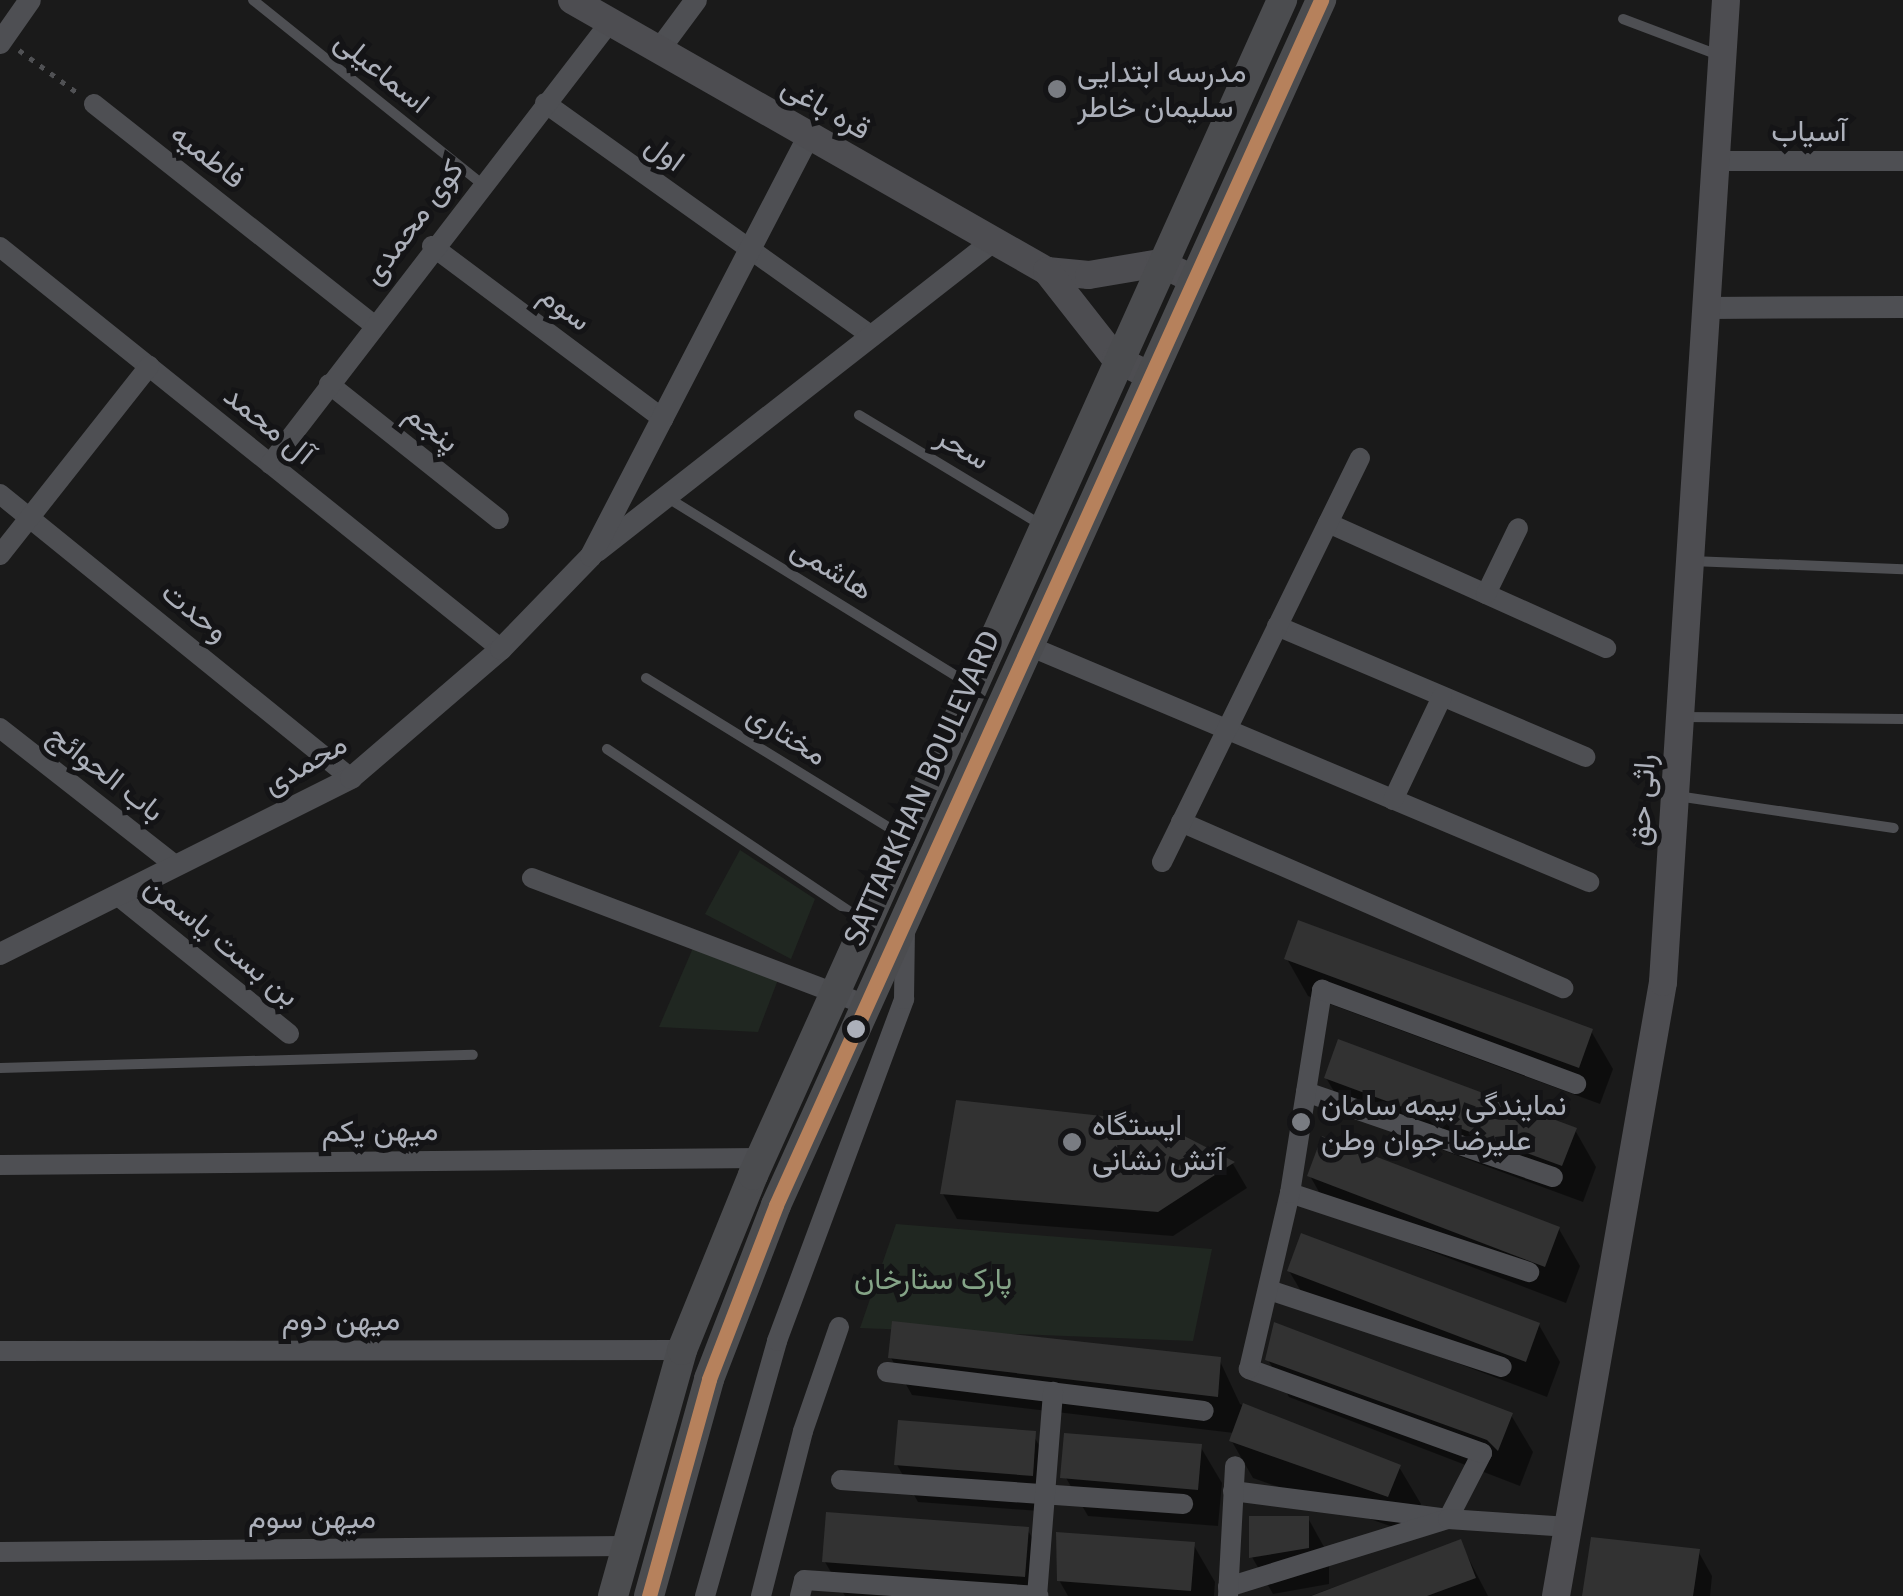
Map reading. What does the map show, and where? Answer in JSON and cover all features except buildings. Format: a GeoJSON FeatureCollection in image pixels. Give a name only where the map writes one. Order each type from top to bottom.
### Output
{"type":"FeatureCollection","features":[{"type":"Feature","properties":{"kind":"main road","name":"قره باغی"},"geometry":{"type":"LineString","coordinates":[[572,0],[1047,270],[1089,275],[1160,263]]}},
{"type":"Feature","properties":{"kind":"main road","name":"SATTARKHAN BOULEVARD"},"geometry":{"type":"LineString","coordinates":[[613,1596],[682,1350],[760,1158],[969,683],[1282,0]]}},
{"type":"Feature","properties":{"kind":"main road","name":"SATTARKHAN BOULEVARD"},"geometry":{"type":"LineString","coordinates":[[649,1596],[709,1380],[776,1205],[1321,0]]}},
{"type":"Feature","properties":{"kind":"main road","name":"راثی حق"},"geometry":{"type":"LineString","coordinates":[[1556,1596],[1664,982],[1726,0]]}},
{"type":"Feature","properties":{"kind":"main road"},"geometry":{"type":"LineString","coordinates":[[1160,263],[1195,280]]}},
{"type":"Feature","properties":{"kind":"main road","name":"قره باغی"},"geometry":{"type":"LineString","coordinates":[[1047,270],[1116,359],[1149,375]]}},
{"type":"Feature","properties":{"kind":"street"},"geometry":{"type":"LineString","coordinates":[[1,39],[30,0]]}},
{"type":"Feature","properties":{"kind":"street"},"geometry":{"type":"LineString","coordinates":[[660,50],[696,0]]}},
{"type":"Feature","properties":{"kind":"street","name":"کوی محمدی"},"geometry":{"type":"LineString","coordinates":[[270,464],[432,246],[610,22]]}},
{"type":"Feature","properties":{"kind":"street","name":"اول"},"geometry":{"type":"LineString","coordinates":[[545,103],[872,336]]}},
{"type":"Feature","properties":{"kind":"street","name":"فاطمیه"},"geometry":{"type":"LineString","coordinates":[[94,104],[374,324]]}},
{"type":"Feature","properties":{"kind":"street","name":"محمدی"},"geometry":{"type":"LineString","coordinates":[[592,556],[809,135]]}},
{"type":"Feature","properties":{"kind":"street","name":"آسیاب"},"geometry":{"type":"LineString","coordinates":[[1715,160],[1903,161]]}},
{"type":"Feature","properties":{"kind":"street","name":"محمدی"},"geometry":{"type":"LineString","coordinates":[[0,954],[351,778],[501,650],[592,556],[992,242]]}},
{"type":"Feature","properties":{"kind":"street","name":"سوم"},"geometry":{"type":"LineString","coordinates":[[432,246],[663,418]]}},
{"type":"Feature","properties":{"kind":"street","name":"آل محمد"},"geometry":{"type":"LineString","coordinates":[[0,247],[501,650]]}},
{"type":"Feature","properties":{"kind":"street"},"geometry":{"type":"LineString","coordinates":[[1706,308],[1903,308]]}},
{"type":"Feature","properties":{"kind":"street"},"geometry":{"type":"LineString","coordinates":[[0,555],[149,366]]}},
{"type":"Feature","properties":{"kind":"street","name":"پنجم"},"geometry":{"type":"LineString","coordinates":[[329,384],[498,520]]}},
{"type":"Feature","properties":{"kind":"street"},"geometry":{"type":"LineString","coordinates":[[1162,862],[1360,458]]}},
{"type":"Feature","properties":{"kind":"street","name":"وحدت"},"geometry":{"type":"LineString","coordinates":[[0,494],[351,778]]}},
{"type":"Feature","properties":{"kind":"street"},"geometry":{"type":"LineString","coordinates":[[1328,523],[1606,648]]}},
{"type":"Feature","properties":{"kind":"street"},"geometry":{"type":"LineString","coordinates":[[1486,594],[1518,528]]}},
{"type":"Feature","properties":{"kind":"street"},"geometry":{"type":"LineString","coordinates":[[1277,626],[1585,757]]}},
{"type":"Feature","properties":{"kind":"street"},"geometry":{"type":"LineString","coordinates":[[1029,646],[1589,882]]}},
{"type":"Feature","properties":{"kind":"street"},"geometry":{"type":"LineString","coordinates":[[1394,800],[1442,696]]}},
{"type":"Feature","properties":{"kind":"street","name":"باب الحوائج"},"geometry":{"type":"LineString","coordinates":[[0,728],[175,865]]}},
{"type":"Feature","properties":{"kind":"street"},"geometry":{"type":"LineString","coordinates":[[1181,822],[1563,988]]}},
{"type":"Feature","properties":{"kind":"street"},"geometry":{"type":"LineString","coordinates":[[532,878],[866,1005]]}},
{"type":"Feature","properties":{"kind":"street","name":"بن بست یاسمن"},"geometry":{"type":"LineString","coordinates":[[116,895],[289,1034]]}},
{"type":"Feature","properties":{"kind":"street"},"geometry":{"type":"LineString","coordinates":[[705,1596],[777,1341],[904,999],[905,920]]}},
{"type":"Feature","properties":{"kind":"street"},"geometry":{"type":"LineString","coordinates":[[1234,1466],[1228,1592],[1448,1519],[1482,1453],[1249,1369],[1290,1193],[1322,990],[1576,1084]]}},
{"type":"Feature","properties":{"kind":"street"},"geometry":{"type":"LineString","coordinates":[[1306,1092],[1554,1177]]}},
{"type":"Feature","properties":{"kind":"street","name":"میهن یکم"},"geometry":{"type":"LineString","coordinates":[[0,1165],[760,1158]]}},
{"type":"Feature","properties":{"kind":"street"},"geometry":{"type":"LineString","coordinates":[[1290,1193],[1529,1272]]}},
{"type":"Feature","properties":{"kind":"street"},"geometry":{"type":"LineString","coordinates":[[1269,1290],[1502,1367]]}},
{"type":"Feature","properties":{"kind":"street"},"geometry":{"type":"LineString","coordinates":[[761,1596],[803,1430],[839,1327]]}},
{"type":"Feature","properties":{"kind":"street","name":"میهن دوم"},"geometry":{"type":"LineString","coordinates":[[0,1350],[682,1350]]}},
{"type":"Feature","properties":{"kind":"street"},"geometry":{"type":"LineString","coordinates":[[887,1372],[1204,1410]]}},
{"type":"Feature","properties":{"kind":"street"},"geometry":{"type":"LineString","coordinates":[[800,1596],[804,1580],[1037,1596],[1052,1392]]}},
{"type":"Feature","properties":{"kind":"street"},"geometry":{"type":"LineString","coordinates":[[841,1480],[1183,1504]]}},
{"type":"Feature","properties":{"kind":"street"},"geometry":{"type":"LineString","coordinates":[[1233,1491],[1448,1519],[1568,1527]]}},
{"type":"Feature","properties":{"kind":"street","name":"میهن سوم"},"geometry":{"type":"LineString","coordinates":[[0,1552],[626,1546]]}},
{"type":"Feature","properties":{"kind":"lane","name":"اسماعیلی"},"geometry":{"type":"LineString","coordinates":[[253,0],[481,183]]}},
{"type":"Feature","properties":{"kind":"lane"},"geometry":{"type":"LineString","coordinates":[[1623,19],[1722,56]]}},
{"type":"Feature","properties":{"kind":"lane","name":"سحر"},"geometry":{"type":"LineString","coordinates":[[859,414],[1041,524]]}},
{"type":"Feature","properties":{"kind":"lane","name":"هاشمی"},"geometry":{"type":"LineString","coordinates":[[668,498],[969,683]]}},
{"type":"Feature","properties":{"kind":"lane"},"geometry":{"type":"LineString","coordinates":[[1690,561],[1903,569]]}},
{"type":"Feature","properties":{"kind":"lane","name":"مختاری"},"geometry":{"type":"LineString","coordinates":[[646,678],[901,835]]}},
{"type":"Feature","properties":{"kind":"lane"},"geometry":{"type":"LineString","coordinates":[[1680,717],[1903,719]]}},
{"type":"Feature","properties":{"kind":"lane"},"geometry":{"type":"LineString","coordinates":[[607,749],[863,920]]}},
{"type":"Feature","properties":{"kind":"lane"},"geometry":{"type":"LineString","coordinates":[[1675,796],[1894,828]]}},
{"type":"Feature","properties":{"kind":"lane"},"geometry":{"type":"LineString","coordinates":[[0,1068],[473,1055]]}},
{"type":"Feature","properties":{"kind":"path"},"geometry":{"type":"LineString","coordinates":[[1,39],[94,104]]}},
{"type":"Feature","properties":{"kind":"green space"},"geometry":{"type":"Polygon","coordinates":[[[740,850],[815,899],[791,959],[705,914],[740,850]]]}},
{"type":"Feature","properties":{"kind":"green space"},"geometry":{"type":"Polygon","coordinates":[[[693,948],[779,977],[758,1032],[659,1027],[693,948]]]}},
{"type":"Feature","properties":{"kind":"green space","name":"پارک ستارخان"},"geometry":{"type":"Polygon","coordinates":[[[896,1224],[1212,1249],[1193,1341],[860,1328],[896,1224]]]}},
{"type":"Feature","properties":{"kind":"transit line"},"geometry":{"type":"LineString","coordinates":[[649,1596],[709,1379],[776,1205],[1321,0]]}},
{"type":"Feature","properties":{"kind":"place","name":"مدرسه ابتدایی سلیمان خاطر"},"geometry":{"type":"Point","coordinates":[1057,89]}},
{"type":"Feature","properties":{"kind":"place","name":"نمایندگی بیمه سامان علیرضا جوان وطن"},"geometry":{"type":"Point","coordinates":[1301,1122]}},
{"type":"Feature","properties":{"kind":"place","name":"ایستگاه آتش نشانی"},"geometry":{"type":"Point","coordinates":[1072,1142]}}]}
